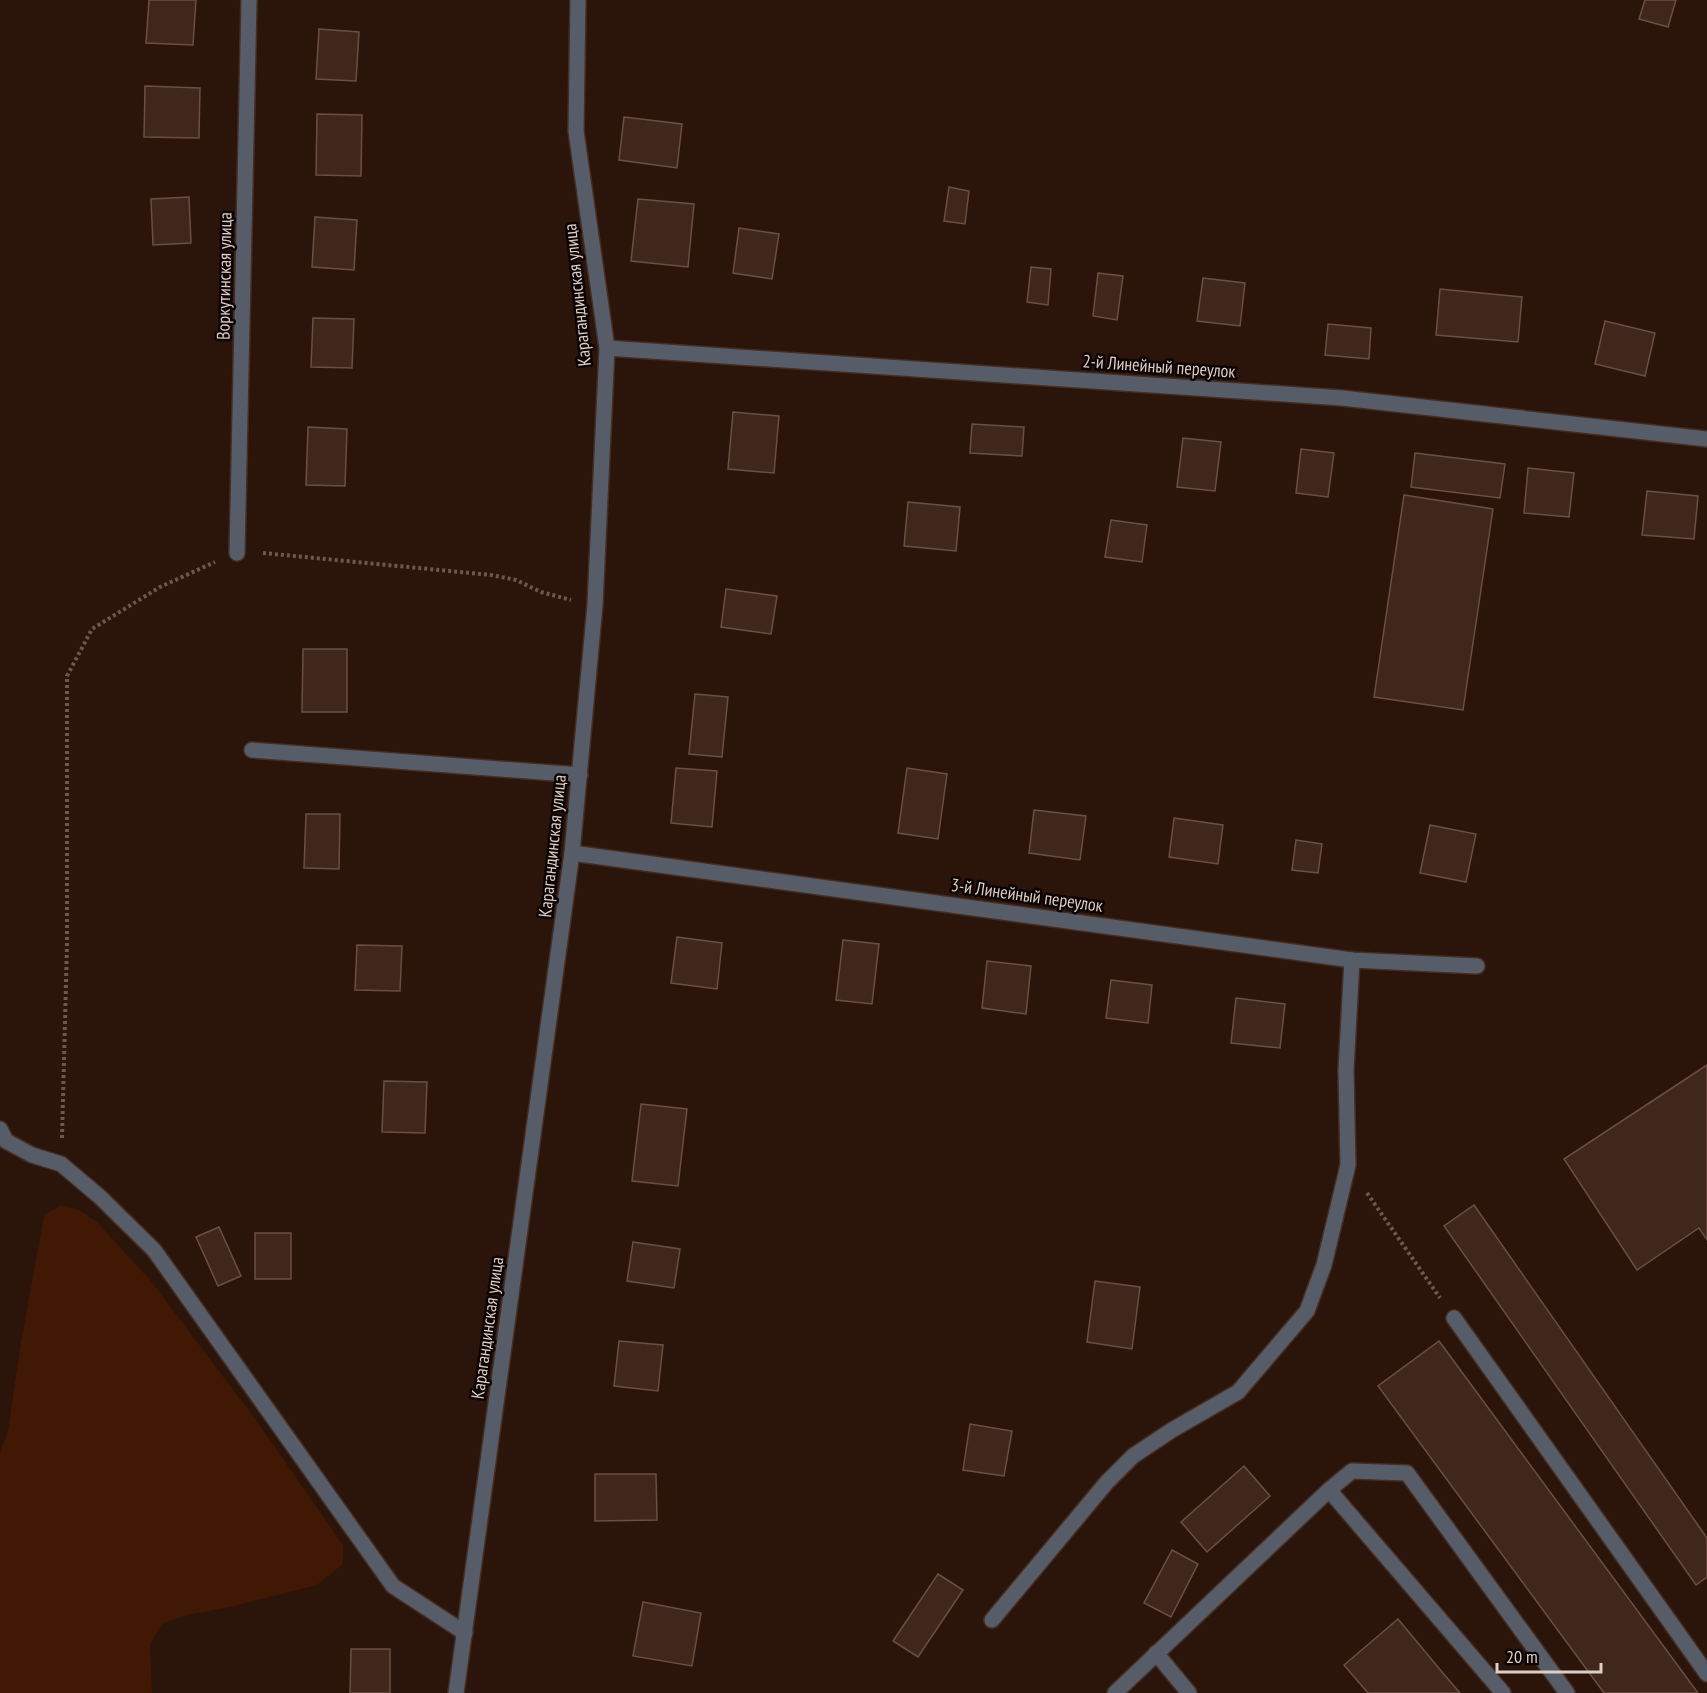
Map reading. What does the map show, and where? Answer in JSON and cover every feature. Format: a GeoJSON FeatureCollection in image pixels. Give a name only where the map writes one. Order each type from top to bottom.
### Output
{"type":"FeatureCollection","features":[{"type":"Feature","properties":{"kind":"street","name":"Воркутинская улица"},"geometry":{"type":"LineString","coordinates":[[237,553],[249,0]]}},
{"type":"Feature","properties":{"kind":"street","name":"Карагандинская улица"},"geometry":{"type":"LineString","coordinates":[[456,1693],[573,853],[595,606],[607,348],[576,131],[578,0]]}},
{"type":"Feature","properties":{"kind":"street","name":"2-й Линейный переулок"},"geometry":{"type":"LineString","coordinates":[[607,348],[1342,398],[1707,439]]}},
{"type":"Feature","properties":{"kind":"street"},"geometry":{"type":"LineString","coordinates":[[252,750],[580,775]]}},
{"type":"Feature","properties":{"kind":"street","name":"3-й Линейный переулок"},"geometry":{"type":"LineString","coordinates":[[573,853],[1352,960],[1477,966]]}},
{"type":"Feature","properties":{"kind":"street"},"geometry":{"type":"LineString","coordinates":[[992,1620],[1107,1482],[1133,1456],[1172,1430],[1238,1392],[1307,1311],[1324,1265],[1348,1165],[1346,1070],[1352,960]]}},
{"type":"Feature","properties":{"kind":"street"},"geometry":{"type":"LineString","coordinates":[[2,1138],[32,1155],[61,1164],[100,1197],[154,1250],[393,1586],[465,1633]]}},
{"type":"Feature","properties":{"kind":"street"},"geometry":{"type":"LineString","coordinates":[[1454,1318],[1707,1674]]}},
{"type":"Feature","properties":{"kind":"street"},"geometry":{"type":"LineString","coordinates":[[1115,1693],[1329,1490],[1352,1471],[1407,1473],[1567,1693]]}},
{"type":"Feature","properties":{"kind":"street"},"geometry":{"type":"LineString","coordinates":[[1329,1490],[1503,1693]]}},
{"type":"Feature","properties":{"kind":"street"},"geometry":{"type":"LineString","coordinates":[[1156,1653],[1189,1693]]}},
{"type":"Feature","properties":{"kind":"path"},"geometry":{"type":"LineString","coordinates":[[61,1164],[67,944],[67,675],[92,629],[160,587],[237,553],[280,554],[491,575],[516,580],[541,592],[595,606]]}},
{"type":"Feature","properties":{"kind":"path"},"geometry":{"type":"LineString","coordinates":[[1348,1165],[1454,1318]]}},
{"type":"Feature","properties":{"kind":"shaded area"},"geometry":{"type":"Polygon","coordinates":[[[61,1205],[79,1210],[97,1222],[151,1281],[256,1420],[343,1545],[343,1564],[317,1585],[231,1607],[187,1615],[162,1624],[150,1644],[152,1693],[0,1693],[0,1452],[8,1431],[20,1348],[44,1215],[61,1205]]]}},
{"type":"Feature","properties":{"kind":"building"},"geometry":{"type":"Polygon","coordinates":[[[149,0],[196,0],[193,45],[146,43],[149,0]]]}},
{"type":"Feature","properties":{"kind":"building"},"geometry":{"type":"Polygon","coordinates":[[[1645,0],[1676,0],[1668,27],[1639,19],[1645,0]]]}},
{"type":"Feature","properties":{"kind":"building"},"geometry":{"type":"Polygon","coordinates":[[[319,29],[359,32],[356,81],[316,79],[319,29]]]}},
{"type":"Feature","properties":{"kind":"building"},"geometry":{"type":"Polygon","coordinates":[[[145,86],[200,88],[199,138],[144,137],[145,86]]]}},
{"type":"Feature","properties":{"kind":"building"},"geometry":{"type":"Polygon","coordinates":[[[317,114],[362,115],[361,176],[316,175],[317,114]]]}},
{"type":"Feature","properties":{"kind":"building"},"geometry":{"type":"Polygon","coordinates":[[[624,117],[682,124],[677,168],[619,160],[624,117]]]}},
{"type":"Feature","properties":{"kind":"building"},"geometry":{"type":"Polygon","coordinates":[[[949,187],[969,191],[965,224],[944,221],[949,187]]]}},
{"type":"Feature","properties":{"kind":"building"},"geometry":{"type":"Polygon","coordinates":[[[189,197],[191,243],[153,245],[151,199],[189,197]]]}},
{"type":"Feature","properties":{"kind":"building"},"geometry":{"type":"Polygon","coordinates":[[[638,199],[694,204],[688,267],[631,261],[638,199]]]}},
{"type":"Feature","properties":{"kind":"building"},"geometry":{"type":"Polygon","coordinates":[[[315,217],[357,220],[354,270],[312,267],[315,217]]]}},
{"type":"Feature","properties":{"kind":"building"},"geometry":{"type":"Polygon","coordinates":[[[739,228],[779,234],[772,279],[733,273],[739,228]]]}},
{"type":"Feature","properties":{"kind":"building"},"geometry":{"type":"Polygon","coordinates":[[[1031,267],[1051,269],[1048,305],[1027,302],[1031,267]]]}},
{"type":"Feature","properties":{"kind":"building"},"geometry":{"type":"Polygon","coordinates":[[[1098,273],[1123,276],[1117,320],[1093,316],[1098,273]]]}},
{"type":"Feature","properties":{"kind":"building"},"geometry":{"type":"Polygon","coordinates":[[[1203,278],[1245,283],[1240,326],[1197,321],[1203,278]]]}},
{"type":"Feature","properties":{"kind":"building"},"geometry":{"type":"Polygon","coordinates":[[[1440,289],[1522,297],[1518,342],[1436,335],[1440,289]]]}},
{"type":"Feature","properties":{"kind":"building"},"geometry":{"type":"Polygon","coordinates":[[[313,318],[354,319],[352,368],[311,367],[313,318]]]}},
{"type":"Feature","properties":{"kind":"building"},"geometry":{"type":"Polygon","coordinates":[[[1605,321],[1655,333],[1645,376],[1595,364],[1605,321]]]}},
{"type":"Feature","properties":{"kind":"building"},"geometry":{"type":"Polygon","coordinates":[[[1328,324],[1371,328],[1369,359],[1325,355],[1328,324]]]}},
{"type":"Feature","properties":{"kind":"building"},"geometry":{"type":"Polygon","coordinates":[[[733,412],[779,416],[774,473],[728,469],[733,412]]]}},
{"type":"Feature","properties":{"kind":"building"},"geometry":{"type":"Polygon","coordinates":[[[972,424],[1024,427],[1022,456],[970,453],[972,424]]]}},
{"type":"Feature","properties":{"kind":"building"},"geometry":{"type":"Polygon","coordinates":[[[308,427],[347,429],[345,486],[306,485],[308,427]]]}},
{"type":"Feature","properties":{"kind":"building"},"geometry":{"type":"Polygon","coordinates":[[[1183,438],[1221,442],[1215,491],[1177,487],[1183,438]]]}},
{"type":"Feature","properties":{"kind":"building"},"geometry":{"type":"Polygon","coordinates":[[[1301,449],[1334,453],[1328,497],[1296,493],[1301,449]]]}},
{"type":"Feature","properties":{"kind":"building"},"geometry":{"type":"Polygon","coordinates":[[[1415,453],[1505,464],[1500,498],[1411,487],[1415,453]]]}},
{"type":"Feature","properties":{"kind":"building"},"geometry":{"type":"Polygon","coordinates":[[[1528,468],[1574,473],[1569,517],[1524,513],[1528,468]]]}},
{"type":"Feature","properties":{"kind":"building"},"geometry":{"type":"Polygon","coordinates":[[[1647,491],[1698,496],[1694,539],[1642,535],[1647,491]]]}},
{"type":"Feature","properties":{"kind":"building"},"geometry":{"type":"Polygon","coordinates":[[[1404,495],[1493,509],[1463,710],[1374,697],[1404,495]]]}},
{"type":"Feature","properties":{"kind":"building"},"geometry":{"type":"Polygon","coordinates":[[[908,502],[960,507],[956,551],[904,546],[908,502]]]}},
{"type":"Feature","properties":{"kind":"building"},"geometry":{"type":"Polygon","coordinates":[[[1111,520],[1147,525],[1142,562],[1105,557],[1111,520]]]}},
{"type":"Feature","properties":{"kind":"building"},"geometry":{"type":"Polygon","coordinates":[[[726,589],[777,596],[771,634],[721,627],[726,589]]]}},
{"type":"Feature","properties":{"kind":"building"},"geometry":{"type":"Polygon","coordinates":[[[303,649],[347,649],[347,712],[302,712],[303,649]]]}},
{"type":"Feature","properties":{"kind":"building"},"geometry":{"type":"Polygon","coordinates":[[[695,694],[728,697],[722,757],[689,754],[695,694]]]}},
{"type":"Feature","properties":{"kind":"building"},"geometry":{"type":"Polygon","coordinates":[[[676,768],[717,771],[712,827],[671,823],[676,768]]]}},
{"type":"Feature","properties":{"kind":"building"},"geometry":{"type":"Polygon","coordinates":[[[907,768],[947,774],[938,839],[898,833],[907,768]]]}},
{"type":"Feature","properties":{"kind":"building"},"geometry":{"type":"Polygon","coordinates":[[[1034,810],[1086,816],[1080,860],[1029,853],[1034,810]]]}},
{"type":"Feature","properties":{"kind":"building"},"geometry":{"type":"Polygon","coordinates":[[[306,814],[340,814],[339,869],[304,868],[306,814]]]}},
{"type":"Feature","properties":{"kind":"building"},"geometry":{"type":"Polygon","coordinates":[[[1174,818],[1223,825],[1218,864],[1169,857],[1174,818]]]}},
{"type":"Feature","properties":{"kind":"building"},"geometry":{"type":"Polygon","coordinates":[[[1430,825],[1476,834],[1466,882],[1420,873],[1430,825]]]}},
{"type":"Feature","properties":{"kind":"building"},"geometry":{"type":"Polygon","coordinates":[[[1296,840],[1322,844],[1318,873],[1292,870],[1296,840]]]}},
{"type":"Feature","properties":{"kind":"building"},"geometry":{"type":"Polygon","coordinates":[[[677,937],[722,943],[717,989],[671,983],[677,937]]]}},
{"type":"Feature","properties":{"kind":"building"},"geometry":{"type":"Polygon","coordinates":[[[843,940],[879,944],[872,1004],[836,1000],[843,940]]]}},
{"type":"Feature","properties":{"kind":"building"},"geometry":{"type":"Polygon","coordinates":[[[357,945],[402,946],[400,991],[355,990],[357,945]]]}},
{"type":"Feature","properties":{"kind":"building"},"geometry":{"type":"Polygon","coordinates":[[[987,961],[1031,966],[1026,1014],[982,1008],[987,961]]]}},
{"type":"Feature","properties":{"kind":"building"},"geometry":{"type":"Polygon","coordinates":[[[1111,980],[1152,985],[1148,1023],[1106,1018],[1111,980]]]}},
{"type":"Feature","properties":{"kind":"building"},"geometry":{"type":"Polygon","coordinates":[[[1236,998],[1285,1004],[1280,1048],[1231,1043],[1236,998]]]}},
{"type":"Feature","properties":{"kind":"building"},"geometry":{"type":"Polygon","coordinates":[[[1707,1065],[1707,1240],[1699,1228],[1637,1270],[1564,1159],[1707,1065]]]}},
{"type":"Feature","properties":{"kind":"building"},"geometry":{"type":"Polygon","coordinates":[[[384,1081],[427,1082],[425,1133],[382,1132],[384,1081]]]}},
{"type":"Feature","properties":{"kind":"building"},"geometry":{"type":"Polygon","coordinates":[[[641,1104],[687,1109],[678,1186],[632,1181],[641,1104]]]}},
{"type":"Feature","properties":{"kind":"building"},"geometry":{"type":"Polygon","coordinates":[[[1474,1205],[1707,1538],[1707,1577],[1696,1585],[1444,1226],[1474,1205]]]}},
{"type":"Feature","properties":{"kind":"building"},"geometry":{"type":"Polygon","coordinates":[[[219,1227],[241,1276],[218,1286],[196,1237],[219,1227]]]}},
{"type":"Feature","properties":{"kind":"building"},"geometry":{"type":"Polygon","coordinates":[[[255,1233],[291,1233],[291,1279],[255,1279],[255,1233]]]}},
{"type":"Feature","properties":{"kind":"building"},"geometry":{"type":"Polygon","coordinates":[[[633,1242],[680,1249],[674,1288],[627,1281],[633,1242]]]}},
{"type":"Feature","properties":{"kind":"building"},"geometry":{"type":"Polygon","coordinates":[[[1095,1281],[1140,1287],[1132,1349],[1087,1342],[1095,1281]]]}},
{"type":"Feature","properties":{"kind":"building"},"geometry":{"type":"Polygon","coordinates":[[[619,1341],[663,1345],[658,1391],[614,1386],[619,1341]]]}},
{"type":"Feature","properties":{"kind":"building"},"geometry":{"type":"Polygon","coordinates":[[[1439,1341],[1698,1693],[1604,1693],[1378,1386],[1439,1341]]]}},
{"type":"Feature","properties":{"kind":"building"},"geometry":{"type":"Polygon","coordinates":[[[970,1424],[1012,1431],[1004,1476],[963,1470],[970,1424]]]}},
{"type":"Feature","properties":{"kind":"building"},"geometry":{"type":"Polygon","coordinates":[[[1244,1466],[1270,1496],[1207,1552],[1181,1522],[1244,1466]]]}},
{"type":"Feature","properties":{"kind":"building"},"geometry":{"type":"Polygon","coordinates":[[[595,1474],[656,1474],[657,1520],[595,1521],[595,1474]]]}},
{"type":"Feature","properties":{"kind":"building"},"geometry":{"type":"Polygon","coordinates":[[[1172,1550],[1198,1564],[1171,1617],[1144,1603],[1172,1550]]]}},
{"type":"Feature","properties":{"kind":"building"},"geometry":{"type":"Polygon","coordinates":[[[938,1574],[963,1590],[918,1657],[893,1641],[938,1574]]]}},
{"type":"Feature","properties":{"kind":"building"},"geometry":{"type":"Polygon","coordinates":[[[643,1602],[701,1613],[692,1666],[633,1656],[643,1602]]]}},
{"type":"Feature","properties":{"kind":"building"},"geometry":{"type":"Polygon","coordinates":[[[1398,1619],[1460,1693],[1368,1693],[1344,1665],[1398,1619]]]}},
{"type":"Feature","properties":{"kind":"building"},"geometry":{"type":"Polygon","coordinates":[[[351,1649],[390,1649],[390,1693],[350,1693],[351,1649]]]}}]}
